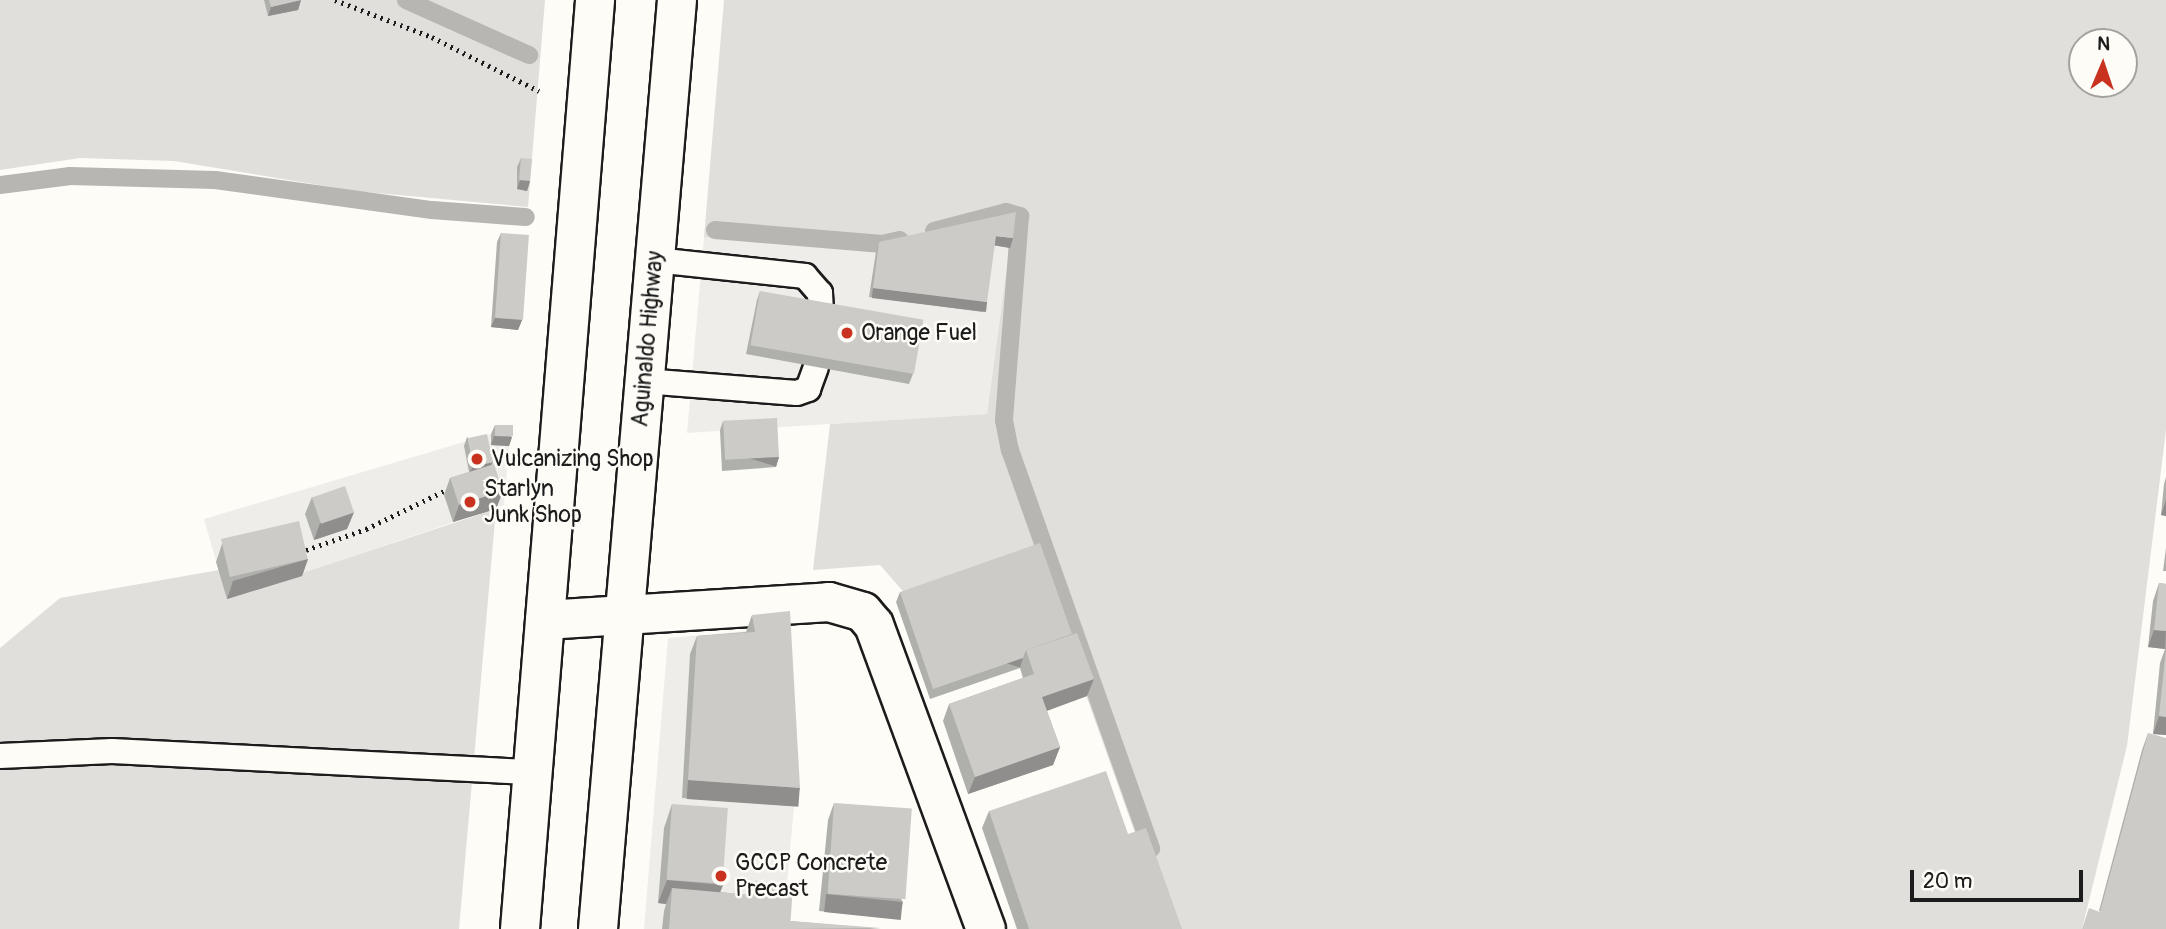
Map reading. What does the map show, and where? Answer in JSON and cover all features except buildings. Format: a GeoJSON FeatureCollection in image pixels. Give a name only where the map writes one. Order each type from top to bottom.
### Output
{"type":"FeatureCollection","features":[{"type":"Feature","properties":{"kind":"main road"},"geometry":{"type":"LineString","coordinates":[[520,929],[595,0]]}},
{"type":"Feature","properties":{"kind":"main road","name":"Aguinaldo Highway"},"geometry":{"type":"LineString","coordinates":[[598,929],[677,0]]}},
{"type":"Feature","properties":{"kind":"main road"},"geometry":{"type":"LineString","coordinates":[[545,620],[829,602],[863,612],[874,625],[986,929]]}},
{"type":"Feature","properties":{"kind":"main road"},"geometry":{"type":"LineString","coordinates":[[960,929],[965,872]]}},
{"type":"Feature","properties":{"kind":"lane"},"geometry":{"type":"LineString","coordinates":[[655,260],[805,276],[820,293],[821,312]]}},
{"type":"Feature","properties":{"kind":"lane"},"geometry":{"type":"LineString","coordinates":[[644,381],[797,393],[808,389],[816,367]]}},
{"type":"Feature","properties":{"kind":"lane"},"geometry":{"type":"LineString","coordinates":[[0,756],[112,751],[533,772]]}},
{"type":"Feature","properties":{"kind":"path"},"geometry":{"type":"LineString","coordinates":[[335,0],[432,37],[538,91]]}},
{"type":"Feature","properties":{"kind":"path"},"geometry":{"type":"LineString","coordinates":[[306,550],[366,529],[453,487]]}},
{"type":"Feature","properties":{"kind":"shaded area"},"geometry":{"type":"Polygon","coordinates":[[[0,0],[545,0],[528,207],[355,191],[174,161],[80,158],[0,170],[0,0]]]}},
{"type":"Feature","properties":{"kind":"shaded area"},"geometry":{"type":"Polygon","coordinates":[[[724,0],[2166,0],[2166,430],[2127,746],[2082,929],[1169,929],[1070,650],[908,597],[880,565],[813,570],[830,424],[987,414],[1013,221],[886,253],[704,237],[724,0]]]}},
{"type":"Feature","properties":{"kind":"shaded area","name":"Orange Fuel"},"geometry":{"type":"Polygon","coordinates":[[[1013,221],[987,414],[687,433],[704,237],[886,253],[1013,221]]]}},
{"type":"Feature","properties":{"kind":"shaded area"},"geometry":{"type":"Polygon","coordinates":[[[491,434],[510,435],[504,505],[227,599],[204,519],[491,434]]]}},
{"type":"Feature","properties":{"kind":"shaded area"},"geometry":{"type":"Polygon","coordinates":[[[496,509],[459,929],[0,929],[0,648],[60,598],[219,570],[227,598],[496,509]]]}},
{"type":"Feature","properties":{"kind":"shaded area"},"geometry":{"type":"Polygon","coordinates":[[[783,628],[794,806],[783,929],[644,929],[668,638],[783,628]]]}},
{"type":"Feature","properties":{"kind":"waterway"},"geometry":{"type":"LineString","coordinates":[[406,0],[529,55]]}},
{"type":"Feature","properties":{"kind":"waterway"},"geometry":{"type":"LineString","coordinates":[[0,185],[70,176],[215,180],[432,210],[526,217]]}},
{"type":"Feature","properties":{"kind":"waterway"},"geometry":{"type":"LineString","coordinates":[[934,231],[1006,212],[1020,216],[1004,420],[1010,450],[1151,849]]}},
{"type":"Feature","properties":{"kind":"waterway"},"geometry":{"type":"LineString","coordinates":[[715,230],[882,244],[900,240]]}},
{"type":"Feature","properties":{"kind":"place","name":"Orange Fuel"},"geometry":{"type":"Point","coordinates":[847,333]}},
{"type":"Feature","properties":{"kind":"place","name":"Vulcanizing Shop"},"geometry":{"type":"Point","coordinates":[477,459]}},
{"type":"Feature","properties":{"kind":"place","name":"Starlyn Junk Shop"},"geometry":{"type":"Point","coordinates":[470,502]}},
{"type":"Feature","properties":{"kind":"place","name":"GCCP Concrete Precast"},"geometry":{"type":"Point","coordinates":[721,876]}}]}
